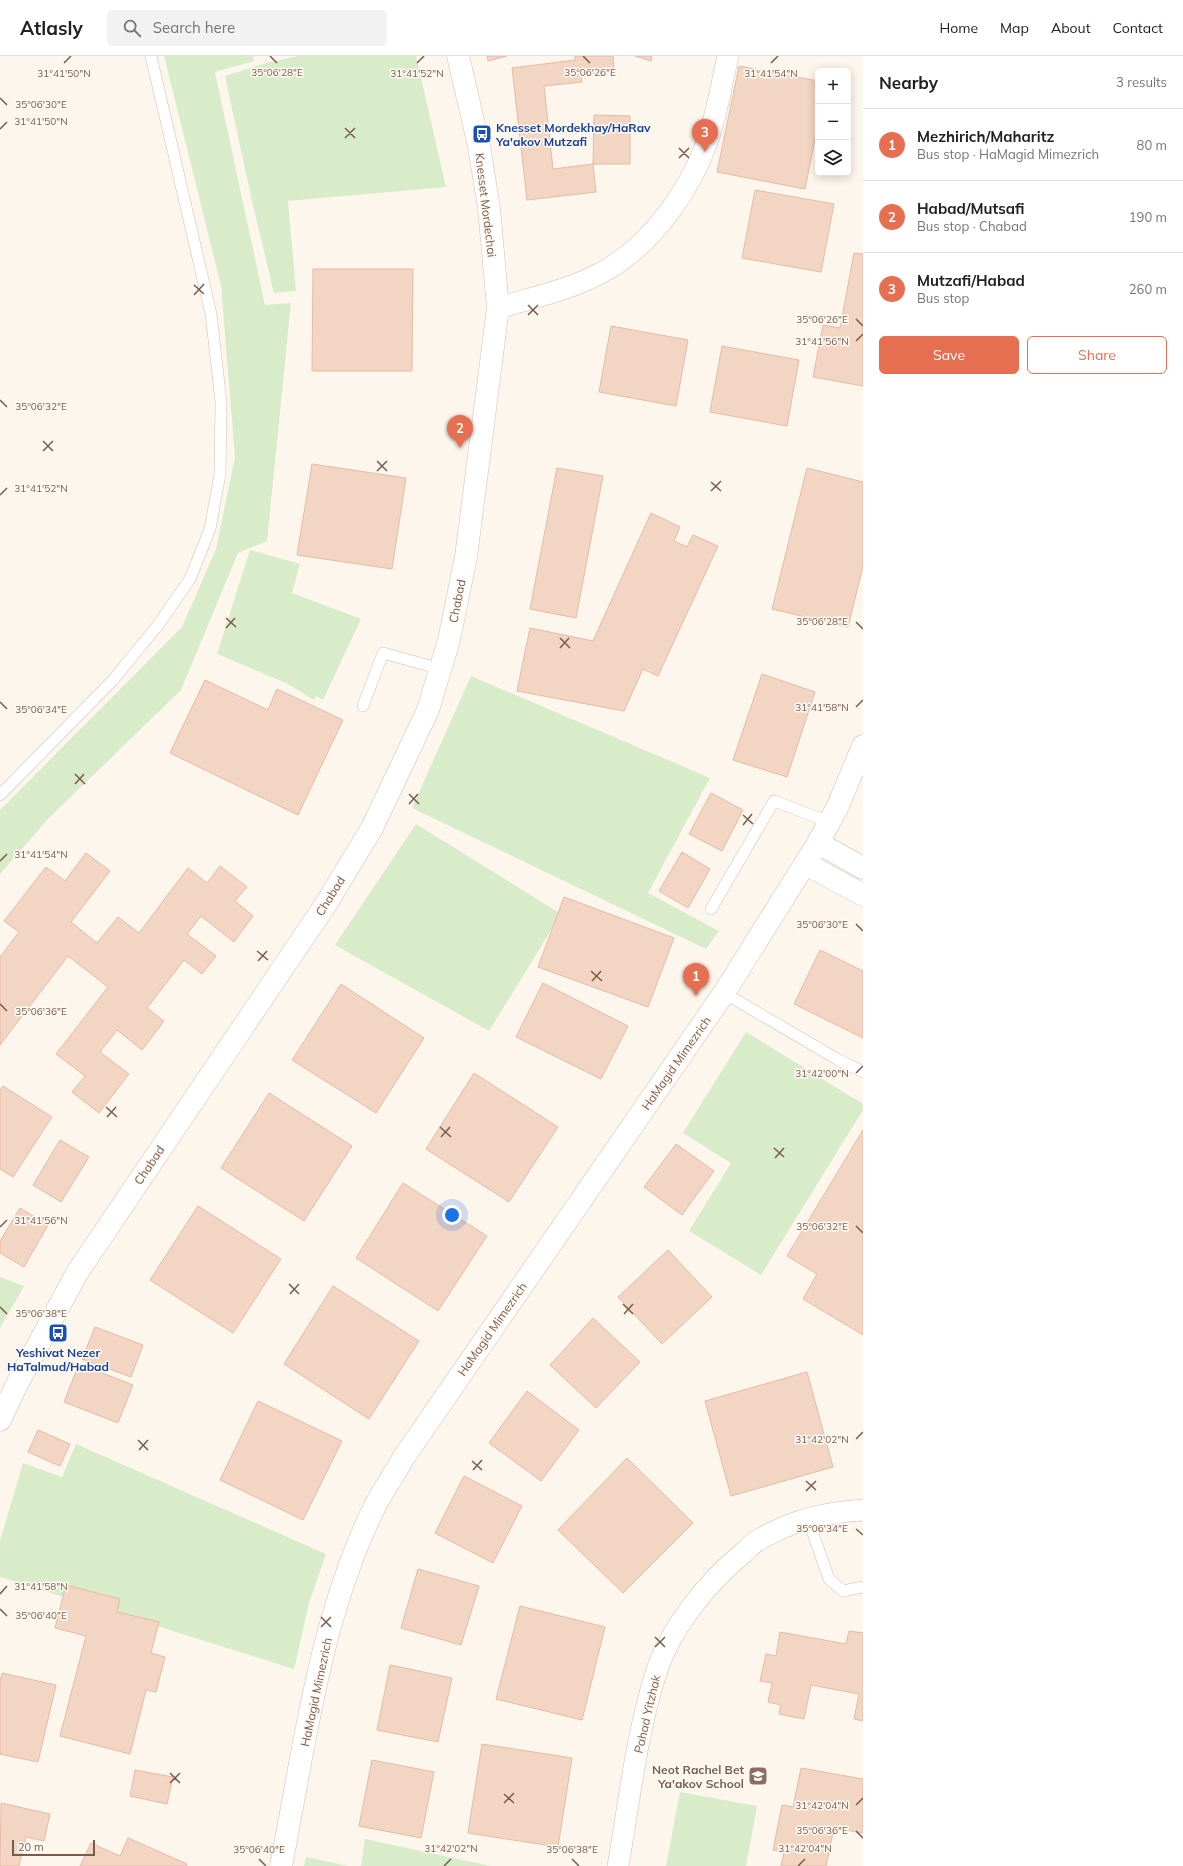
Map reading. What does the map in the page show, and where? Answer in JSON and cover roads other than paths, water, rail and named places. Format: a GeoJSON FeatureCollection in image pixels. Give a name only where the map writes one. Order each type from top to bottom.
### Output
{"type":"FeatureCollection","features":[{"type":"Feature","properties":{"kind":"street","name":"Knesset Mordechai"},"geometry":{"type":"LineString","coordinates":[[458,56],[479,146],[489,208],[498,308]]}},
{"type":"Feature","properties":{"kind":"street"},"geometry":{"type":"LineString","coordinates":[[498,308],[570,287],[602,272],[635,250],[674,206],[693,175],[710,133],[728,56]]}},
{"type":"Feature","properties":{"kind":"street","name":"Chabad"},"geometry":{"type":"LineString","coordinates":[[0,1420],[18,1382],[77,1273],[326,904],[372,828],[428,710],[449,640],[466,557],[498,308]]}},
{"type":"Feature","properties":{"kind":"street","name":"HaMagid Mimezrich"},"geometry":{"type":"LineString","coordinates":[[281,1866],[320,1665],[337,1605],[358,1547],[376,1504],[404,1457],[724,993],[818,843],[863,746]]}},
{"type":"Feature","properties":{"kind":"street"},"geometry":{"type":"LineString","coordinates":[[818,843],[863,868]]}},
{"type":"Feature","properties":{"kind":"street"},"geometry":{"type":"LineString","coordinates":[[806,864],[863,895]]}},
{"type":"Feature","properties":{"kind":"street","name":"Pahad Yitzhak"},"geometry":{"type":"LineString","coordinates":[[618,1866],[642,1728],[655,1675],[675,1630],[700,1595],[738,1557],[761,1538],[794,1523],[808,1519],[839,1511],[863,1510]]}},
{"type":"Feature","properties":{"kind":"lane"},"geometry":{"type":"LineString","coordinates":[[0,795],[113,680],[158,625],[190,580],[210,529],[220,474],[221,402],[211,314],[151,56]]}},
{"type":"Feature","properties":{"kind":"lane"},"geometry":{"type":"LineString","coordinates":[[363,706],[383,654],[441,669]]}},
{"type":"Feature","properties":{"kind":"lane"},"geometry":{"type":"LineString","coordinates":[[711,908],[774,801],[829,822]]}},
{"type":"Feature","properties":{"kind":"lane"},"geometry":{"type":"LineString","coordinates":[[724,993],[837,1060],[863,1072]]}},
{"type":"Feature","properties":{"kind":"lane"},"geometry":{"type":"LineString","coordinates":[[808,1519],[829,1579],[843,1591],[863,1587]]}},
{"type":"Feature","properties":{"kind":"place","name":"Knesset Mordekhay/HaRav Ya'akov Mutzafi"},"geometry":{"type":"Point","coordinates":[482,134]}},
{"type":"Feature","properties":{"kind":"place","name":"Mutzafi/Habad"},"geometry":{"type":"Point","coordinates":[705,152]}},
{"type":"Feature","properties":{"kind":"place","name":"Habad/Mutsafi"},"geometry":{"type":"Point","coordinates":[460,448]}},
{"type":"Feature","properties":{"kind":"place","name":"Mezhirich/Maharitz"},"geometry":{"type":"Point","coordinates":[696,996]}},
{"type":"Feature","properties":{"kind":"place","name":"Yeshivat Nezer HaTalmud/Habad"},"geometry":{"type":"Point","coordinates":[58,1333]}},
{"type":"Feature","properties":{"kind":"place","name":"Neot Rachel Bet Ya'akov School"},"geometry":{"type":"Point","coordinates":[758,1776]}}]}
